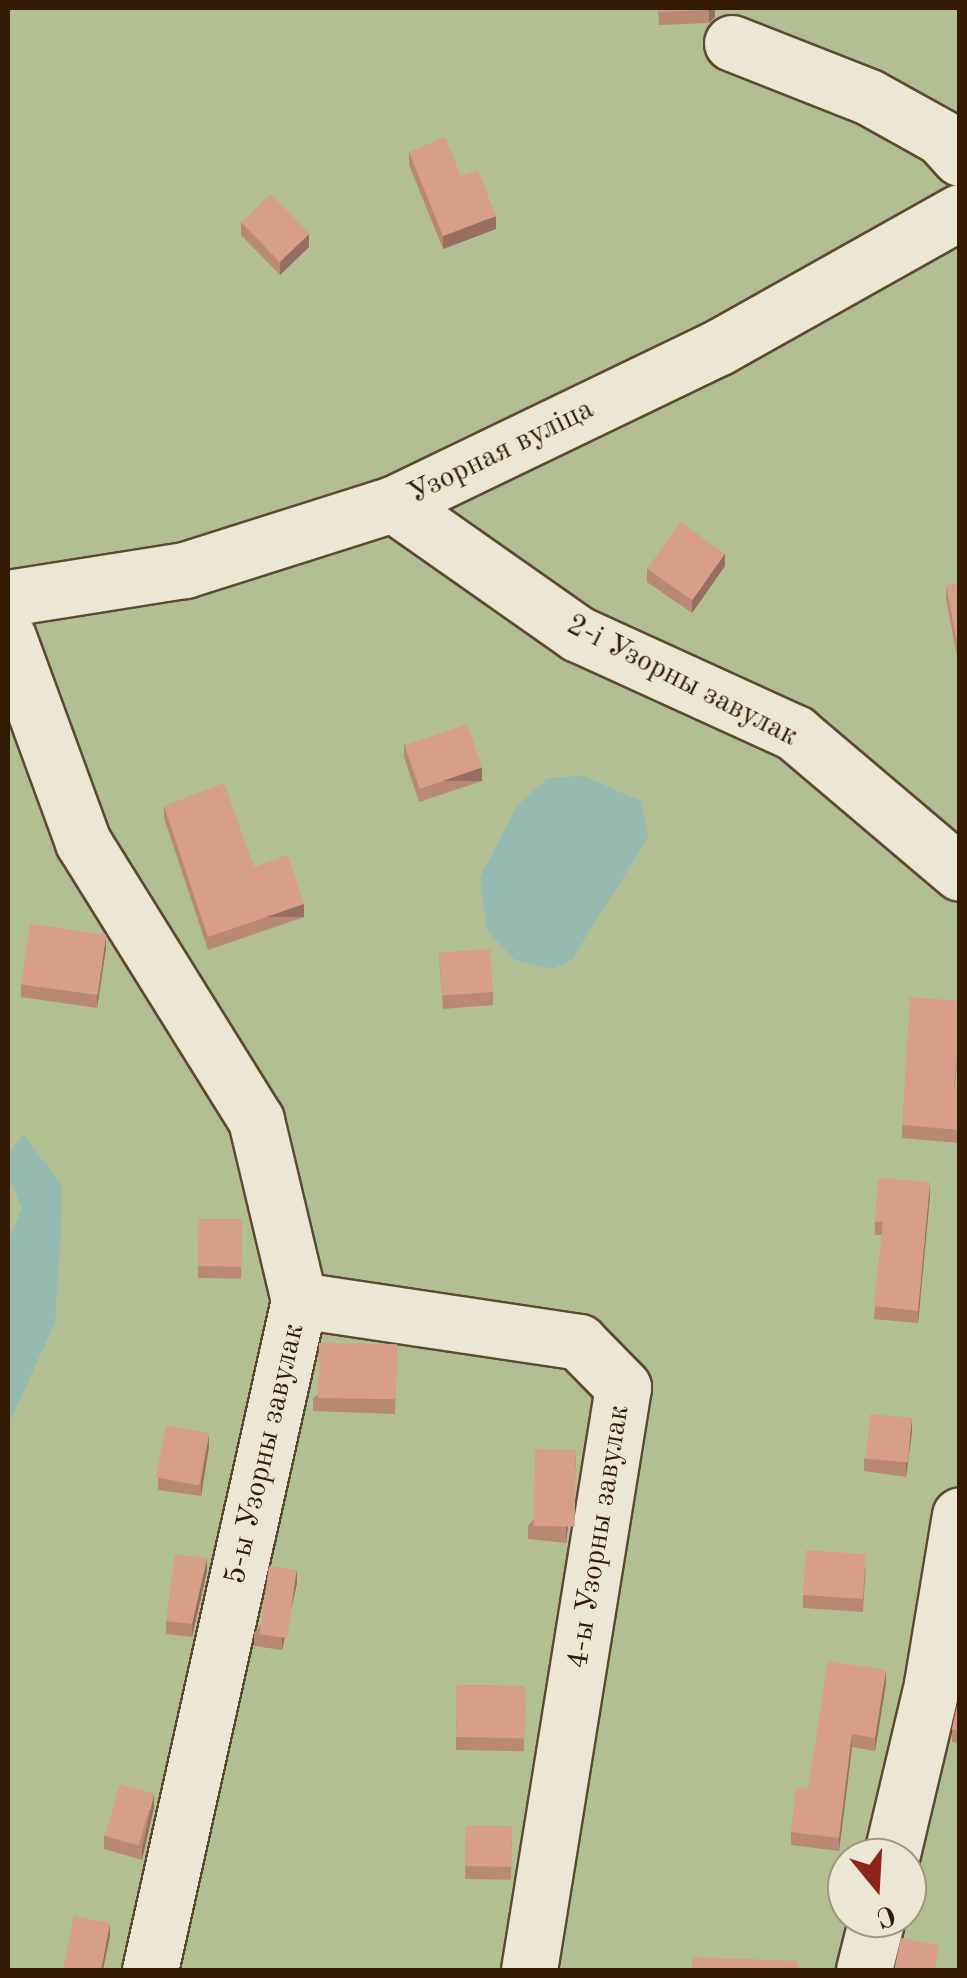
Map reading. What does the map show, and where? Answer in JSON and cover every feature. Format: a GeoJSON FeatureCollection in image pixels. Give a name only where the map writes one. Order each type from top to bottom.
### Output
{"type":"FeatureCollection","features":[{"type":"Feature","properties":{"kind":"lane"},"geometry":{"type":"LineString","coordinates":[[732,43],[869,97],[941,136],[960,158]]}},
{"type":"Feature","properties":{"kind":"lane","name":"Узорная вуліца"},"geometry":{"type":"LineString","coordinates":[[8,598],[186,570],[393,504],[718,347],[960,212]]}},
{"type":"Feature","properties":{"kind":"lane","name":"2-і Узорны завулак"},"geometry":{"type":"LineString","coordinates":[[393,504],[578,634],[796,733],[960,873]]}},
{"type":"Feature","properties":{"kind":"lane","name":"5-ы Узорны завулак"},"geometry":{"type":"LineString","coordinates":[[8,637],[83,842],[256,1120],[299,1300],[150,1970]]}},
{"type":"Feature","properties":{"kind":"lane","name":"4-ы Узорны завулак"},"geometry":{"type":"LineString","coordinates":[[299,1300],[578,1342],[624,1387],[529,1970]]}},
{"type":"Feature","properties":{"kind":"lane"},"geometry":{"type":"LineString","coordinates":[[896,1838],[932,1684],[960,1515]]}},
{"type":"Feature","properties":{"kind":"lane"},"geometry":{"type":"LineString","coordinates":[[864,1970],[871,1938]]}},
{"type":"Feature","properties":{"kind":"green space"},"geometry":{"type":"Polygon","coordinates":[[[8,8],[959,8],[959,1970],[8,1970],[8,8]]]}},
{"type":"Feature","properties":{"kind":"water"},"geometry":{"type":"Polygon","coordinates":[[[583,776],[641,801],[648,838],[572,959],[553,969],[515,960],[487,931],[480,877],[517,806],[548,778],[583,776]]]}},
{"type":"Feature","properties":{"kind":"water"},"geometry":{"type":"Polygon","coordinates":[[[23,1134],[62,1186],[61,1232],[55,1322],[8,1426],[8,1243],[22,1208],[8,1176],[8,1155],[23,1134]]]}},
{"type":"Feature","properties":{"kind":"building"},"geometry":{"type":"Polygon","coordinates":[[[658,8],[712,8],[659,12],[658,8]]]}},
{"type":"Feature","properties":{"kind":"building"},"geometry":{"type":"Polygon","coordinates":[[[445,137],[461,176],[478,170],[496,216],[443,236],[409,152],[445,137]]]}},
{"type":"Feature","properties":{"kind":"building"},"geometry":{"type":"Polygon","coordinates":[[[271,194],[309,234],[280,262],[242,222],[271,194]]]}},
{"type":"Feature","properties":{"kind":"building"},"geometry":{"type":"Polygon","coordinates":[[[680,522],[725,554],[692,600],[647,569],[680,522]]]}},
{"type":"Feature","properties":{"kind":"building"},"geometry":{"type":"Polygon","coordinates":[[[960,583],[960,659],[946,586],[960,583]]]}},
{"type":"Feature","properties":{"kind":"building"},"geometry":{"type":"Polygon","coordinates":[[[467,724],[482,767],[420,789],[405,745],[467,724]]]}},
{"type":"Feature","properties":{"kind":"building"},"geometry":{"type":"Polygon","coordinates":[[[224,783],[254,867],[288,855],[304,904],[208,937],[164,806],[224,783]]]}},
{"type":"Feature","properties":{"kind":"building"},"geometry":{"type":"Polygon","coordinates":[[[30,924],[106,935],[98,995],[22,984],[30,924]]]}},
{"type":"Feature","properties":{"kind":"building"},"geometry":{"type":"Polygon","coordinates":[[[490,949],[493,992],[442,995],[439,953],[490,949]]]}},
{"type":"Feature","properties":{"kind":"building"},"geometry":{"type":"Polygon","coordinates":[[[910,997],[960,1001],[954,1087],[960,1087],[960,1130],[902,1125],[910,997]]]}},
{"type":"Feature","properties":{"kind":"building"},"geometry":{"type":"Polygon","coordinates":[[[878,1178],[930,1182],[918,1311],[874,1306],[883,1222],[875,1222],[878,1178]]]}},
{"type":"Feature","properties":{"kind":"building"},"geometry":{"type":"Polygon","coordinates":[[[199,1219],[242,1220],[241,1267],[198,1266],[199,1219]]]}},
{"type":"Feature","properties":{"kind":"building"},"geometry":{"type":"Polygon","coordinates":[[[319,1343],[397,1344],[396,1399],[318,1398],[319,1343]]]}},
{"type":"Feature","properties":{"kind":"building"},"geometry":{"type":"Polygon","coordinates":[[[870,1414],[912,1418],[908,1462],[866,1459],[870,1414]]]}},
{"type":"Feature","properties":{"kind":"building"},"geometry":{"type":"Polygon","coordinates":[[[166,1425],[209,1433],[199,1485],[156,1477],[166,1425]]]}},
{"type":"Feature","properties":{"kind":"building"},"geometry":{"type":"Polygon","coordinates":[[[535,1449],[576,1450],[575,1527],[534,1526],[535,1449]]]}},
{"type":"Feature","properties":{"kind":"building"},"geometry":{"type":"Polygon","coordinates":[[[806,1550],[866,1554],[863,1599],[803,1595],[806,1550]]]}},
{"type":"Feature","properties":{"kind":"building"},"geometry":{"type":"Polygon","coordinates":[[[175,1554],[207,1558],[192,1624],[166,1621],[175,1554]]]}},
{"type":"Feature","properties":{"kind":"building"},"geometry":{"type":"Polygon","coordinates":[[[269,1566],[297,1570],[287,1638],[259,1634],[269,1566]]]}},
{"type":"Feature","properties":{"kind":"building"},"geometry":{"type":"Polygon","coordinates":[[[828,1661],[886,1670],[875,1738],[852,1734],[839,1838],[791,1832],[796,1788],[808,1789],[828,1661]]]}},
{"type":"Feature","properties":{"kind":"building"},"geometry":{"type":"Polygon","coordinates":[[[457,1685],[525,1686],[524,1738],[456,1737],[457,1685]]]}},
{"type":"Feature","properties":{"kind":"building"},"geometry":{"type":"Polygon","coordinates":[[[960,1692],[960,1730],[952,1729],[960,1692]]]}},
{"type":"Feature","properties":{"kind":"building"},"geometry":{"type":"Polygon","coordinates":[[[120,1784],[154,1794],[139,1846],[105,1836],[120,1784]]]}},
{"type":"Feature","properties":{"kind":"building"},"geometry":{"type":"Polygon","coordinates":[[[466,1826],[512,1827],[511,1867],[465,1866],[466,1826]]]}},
{"type":"Feature","properties":{"kind":"building"},"geometry":{"type":"Polygon","coordinates":[[[74,1916],[110,1923],[101,1970],[63,1970],[74,1916]]]}},
{"type":"Feature","properties":{"kind":"building"},"geometry":{"type":"Polygon","coordinates":[[[901,1938],[939,1945],[935,1970],[894,1970],[901,1938]]]}},
{"type":"Feature","properties":{"kind":"building"},"geometry":{"type":"Polygon","coordinates":[[[692,1957],[798,1961],[798,1970],[692,1970],[692,1957]]]}}]}
